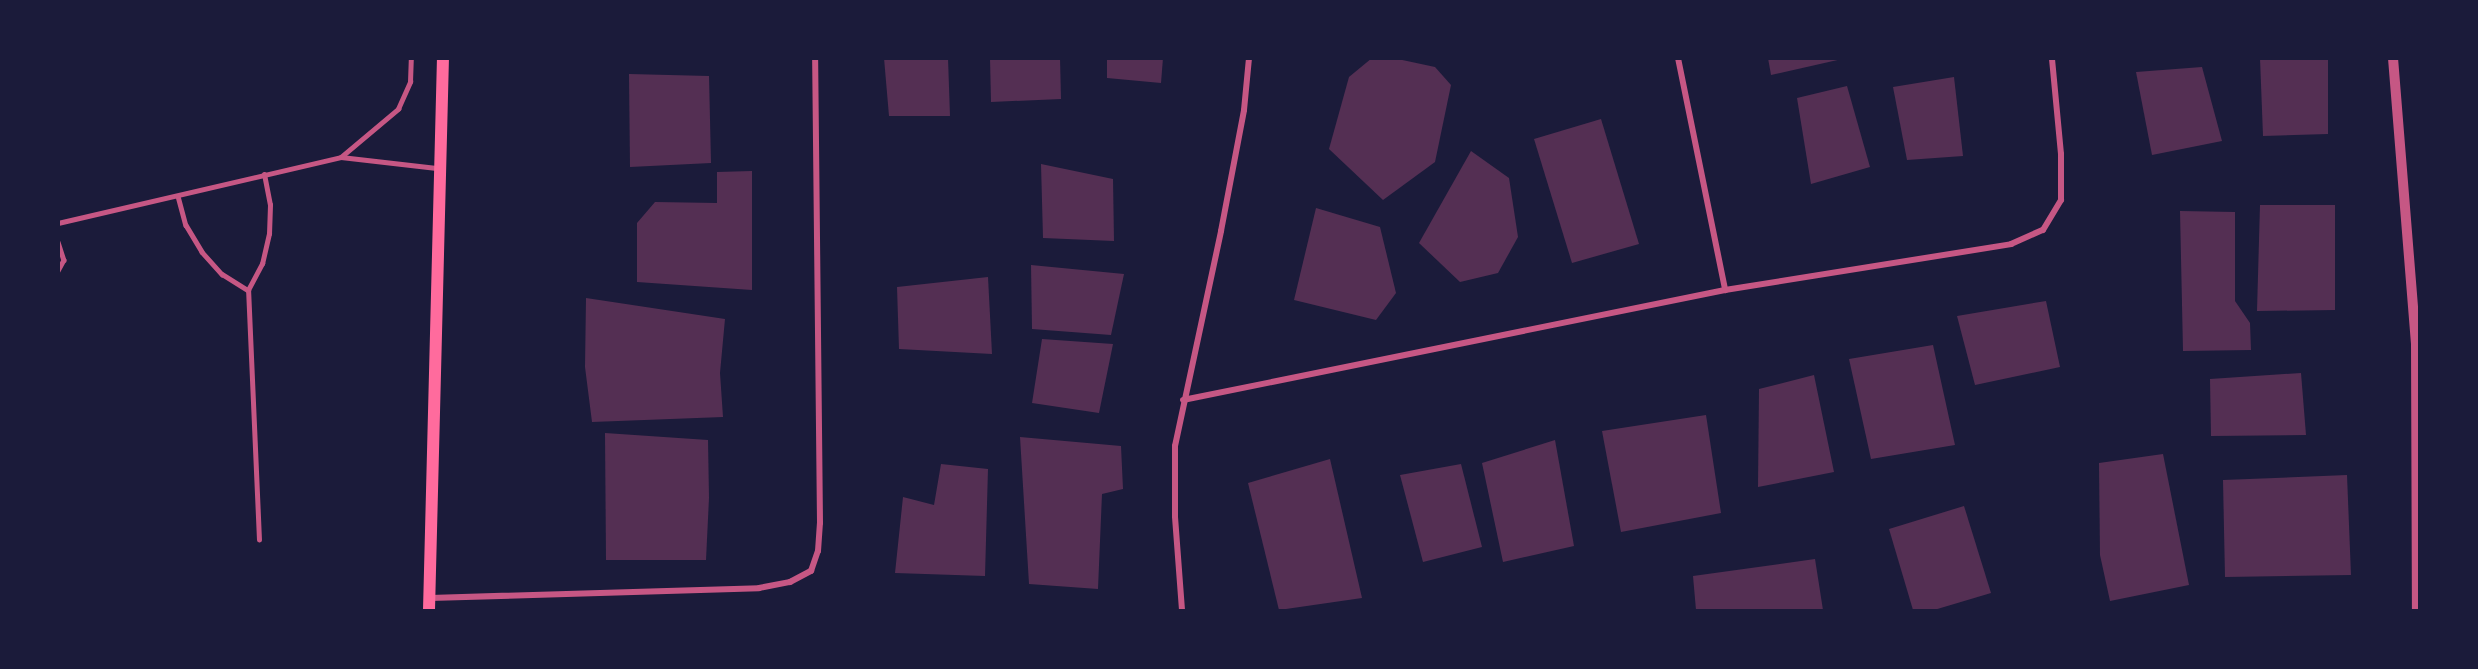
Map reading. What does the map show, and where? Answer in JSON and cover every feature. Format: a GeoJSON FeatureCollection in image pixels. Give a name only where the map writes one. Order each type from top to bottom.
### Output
{"type":"FeatureCollection","features":[{"type":"Feature","properties":{"kind":"main road"},"geometry":{"type":"LineString","coordinates":[[430,604],[443,58]]}},
{"type":"Feature","properties":{"kind":"street"},"geometry":{"type":"LineString","coordinates":[[430,604],[759,588],[790,582],[811,571],[818,551],[820,523],[815,58]]}},
{"type":"Feature","properties":{"kind":"street"},"geometry":{"type":"LineString","coordinates":[[1182,610],[1175,516],[1175,446],[1183,400],[1221,231],[1244,110],[1249,58]]}},
{"type":"Feature","properties":{"kind":"street"},"geometry":{"type":"LineString","coordinates":[[1678,58],[1725,290]]}},
{"type":"Feature","properties":{"kind":"street"},"geometry":{"type":"LineString","coordinates":[[1183,400],[1725,290],[2011,244],[2043,230],[2061,200],[2061,154],[2052,58]]}},
{"type":"Feature","properties":{"kind":"street"},"geometry":{"type":"LineString","coordinates":[[2393,58],[2416,345],[2417,610]]}},
{"type":"Feature","properties":{"kind":"lane"},"geometry":{"type":"LineString","coordinates":[[341,157],[398,109],[410,82],[411,58]]}},
{"type":"Feature","properties":{"kind":"lane"},"geometry":{"type":"LineString","coordinates":[[58,223],[341,157],[441,168]]}},
{"type":"Feature","properties":{"kind":"lane"},"geometry":{"type":"LineString","coordinates":[[259,540],[248,290],[261,264],[269,234],[270,205],[264,175]]}},
{"type":"Feature","properties":{"kind":"lane"},"geometry":{"type":"LineString","coordinates":[[178,196],[186,225],[202,252],[222,274],[248,290]]}},
{"type":"Feature","properties":{"kind":"lane"},"geometry":{"type":"LineString","coordinates":[[58,242],[64,260],[58,271]]}},
{"type":"Feature","properties":{"kind":"building"},"geometry":{"type":"Polygon","coordinates":[[[884,58],[948,58],[950,116],[889,116],[884,58]]]}},
{"type":"Feature","properties":{"kind":"building"},"geometry":{"type":"Polygon","coordinates":[[[990,58],[1060,58],[1061,99],[991,102],[990,58]]]}},
{"type":"Feature","properties":{"kind":"building"},"geometry":{"type":"Polygon","coordinates":[[[1107,58],[1163,58],[1161,83],[1107,78],[1107,58]]]}},
{"type":"Feature","properties":{"kind":"building"},"geometry":{"type":"Polygon","coordinates":[[[1372,58],[1393,58],[1435,67],[1451,85],[1435,162],[1383,200],[1329,149],[1349,77],[1372,58]]]}},
{"type":"Feature","properties":{"kind":"building"},"geometry":{"type":"Polygon","coordinates":[[[1768,58],[1842,58],[1842,59],[1771,75],[1768,58]]]}},
{"type":"Feature","properties":{"kind":"building"},"geometry":{"type":"Polygon","coordinates":[[[2260,58],[2328,58],[2328,134],[2263,136],[2260,58]]]}},
{"type":"Feature","properties":{"kind":"building"},"geometry":{"type":"Polygon","coordinates":[[[2202,67],[2222,141],[2152,155],[2136,72],[2202,67]]]}},
{"type":"Feature","properties":{"kind":"building"},"geometry":{"type":"Polygon","coordinates":[[[629,74],[709,76],[711,163],[630,167],[629,74]]]}},
{"type":"Feature","properties":{"kind":"building"},"geometry":{"type":"Polygon","coordinates":[[[1954,77],[1963,156],[1907,160],[1893,87],[1954,77]]]}},
{"type":"Feature","properties":{"kind":"building"},"geometry":{"type":"Polygon","coordinates":[[[1847,86],[1870,167],[1811,184],[1797,98],[1847,86]]]}},
{"type":"Feature","properties":{"kind":"building"},"geometry":{"type":"Polygon","coordinates":[[[1601,119],[1639,244],[1572,263],[1534,139],[1601,119]]]}},
{"type":"Feature","properties":{"kind":"building"},"geometry":{"type":"Polygon","coordinates":[[[1471,151],[1509,178],[1518,237],[1498,273],[1460,282],[1419,243],[1471,151]]]}},
{"type":"Feature","properties":{"kind":"building"},"geometry":{"type":"Polygon","coordinates":[[[1041,164],[1113,179],[1114,241],[1043,238],[1041,164]]]}},
{"type":"Feature","properties":{"kind":"building"},"geometry":{"type":"Polygon","coordinates":[[[752,171],[752,290],[637,282],[637,223],[655,202],[717,203],[717,172],[752,171]]]}},
{"type":"Feature","properties":{"kind":"building"},"geometry":{"type":"Polygon","coordinates":[[[2260,205],[2335,205],[2335,310],[2257,311],[2260,205]]]}},
{"type":"Feature","properties":{"kind":"building"},"geometry":{"type":"Polygon","coordinates":[[[1316,208],[1380,227],[1396,293],[1376,320],[1294,300],[1316,208]]]}},
{"type":"Feature","properties":{"kind":"building"},"geometry":{"type":"Polygon","coordinates":[[[2180,211],[2235,212],[2235,301],[2250,323],[2251,350],[2183,351],[2180,211]]]}},
{"type":"Feature","properties":{"kind":"building"},"geometry":{"type":"Polygon","coordinates":[[[1031,265],[1124,274],[1111,335],[1032,329],[1031,265]]]}},
{"type":"Feature","properties":{"kind":"building"},"geometry":{"type":"Polygon","coordinates":[[[988,277],[992,354],[899,349],[897,287],[988,277]]]}},
{"type":"Feature","properties":{"kind":"building"},"geometry":{"type":"Polygon","coordinates":[[[586,298],[725,319],[720,373],[723,417],[592,422],[585,367],[586,298]]]}},
{"type":"Feature","properties":{"kind":"building"},"geometry":{"type":"Polygon","coordinates":[[[2046,301],[2060,367],[1975,385],[1957,316],[2046,301]]]}},
{"type":"Feature","properties":{"kind":"building"},"geometry":{"type":"Polygon","coordinates":[[[1042,339],[1113,344],[1099,413],[1032,403],[1042,339]]]}},
{"type":"Feature","properties":{"kind":"building"},"geometry":{"type":"Polygon","coordinates":[[[1933,345],[1955,445],[1871,459],[1849,359],[1933,345]]]}},
{"type":"Feature","properties":{"kind":"building"},"geometry":{"type":"Polygon","coordinates":[[[2301,373],[2306,435],[2211,436],[2210,379],[2301,373]]]}},
{"type":"Feature","properties":{"kind":"building"},"geometry":{"type":"Polygon","coordinates":[[[1814,375],[1834,472],[1758,487],[1759,389],[1814,375]]]}},
{"type":"Feature","properties":{"kind":"building"},"geometry":{"type":"Polygon","coordinates":[[[1706,415],[1721,513],[1621,532],[1602,431],[1706,415]]]}},
{"type":"Feature","properties":{"kind":"building"},"geometry":{"type":"Polygon","coordinates":[[[605,433],[708,440],[709,498],[706,560],[606,560],[605,433]]]}},
{"type":"Feature","properties":{"kind":"building"},"geometry":{"type":"Polygon","coordinates":[[[1020,437],[1121,446],[1123,489],[1102,494],[1098,589],[1029,584],[1020,437]]]}},
{"type":"Feature","properties":{"kind":"building"},"geometry":{"type":"Polygon","coordinates":[[[1555,440],[1574,546],[1503,562],[1482,463],[1555,440]]]}},
{"type":"Feature","properties":{"kind":"building"},"geometry":{"type":"Polygon","coordinates":[[[2163,454],[2189,585],[2110,601],[2100,555],[2099,463],[2163,454]]]}},
{"type":"Feature","properties":{"kind":"building"},"geometry":{"type":"Polygon","coordinates":[[[1330,459],[1362,598],[1279,610],[1248,483],[1330,459]]]}},
{"type":"Feature","properties":{"kind":"building"},"geometry":{"type":"Polygon","coordinates":[[[941,464],[988,469],[985,576],[895,573],[903,497],[934,505],[941,464]]]}},
{"type":"Feature","properties":{"kind":"building"},"geometry":{"type":"Polygon","coordinates":[[[1461,464],[1482,547],[1423,562],[1400,475],[1461,464]]]}},
{"type":"Feature","properties":{"kind":"building"},"geometry":{"type":"Polygon","coordinates":[[[2347,475],[2351,575],[2225,577],[2223,480],[2347,475]]]}},
{"type":"Feature","properties":{"kind":"building"},"geometry":{"type":"Polygon","coordinates":[[[1964,506],[1991,593],[1934,610],[1913,610],[1889,529],[1964,506]]]}},
{"type":"Feature","properties":{"kind":"building"},"geometry":{"type":"Polygon","coordinates":[[[1815,559],[1823,610],[1696,610],[1693,576],[1815,559]]]}}]}
